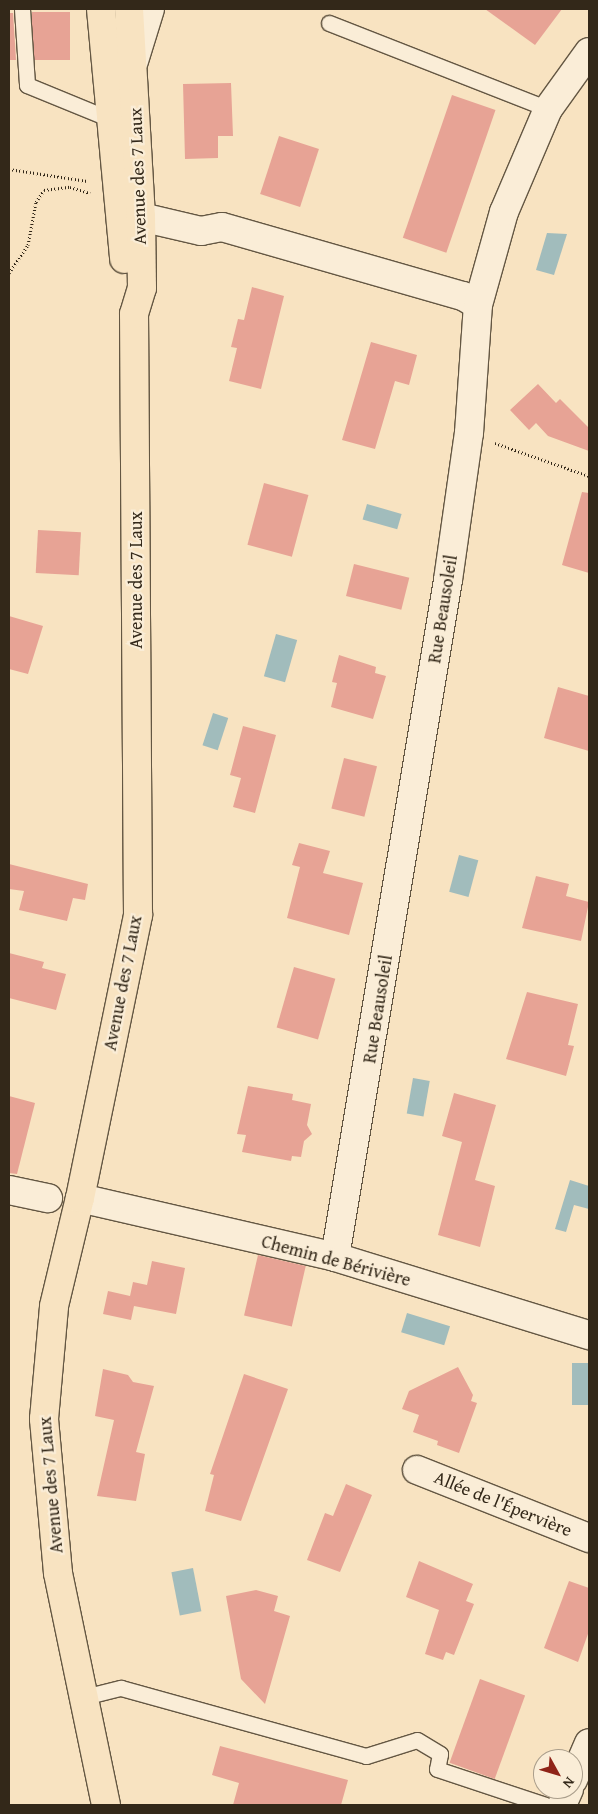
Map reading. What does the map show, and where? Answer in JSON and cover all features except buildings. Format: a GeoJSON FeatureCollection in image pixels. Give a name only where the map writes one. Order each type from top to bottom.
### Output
{"type":"FeatureCollection","features":[{"type":"Feature","properties":{"kind":"main road"},"geometry":{"type":"LineString","coordinates":[[101,9],[110,119],[120,192],[126,290],[134,314]]}},
{"type":"Feature","properties":{"kind":"main road","name":"Avenue des 7 Laux"},"geometry":{"type":"LineString","coordinates":[[106,1805],[58,1573],[44,1418],[54,1306],[80,1198],[138,915],[134,314],[142,288],[141,217],[134,61],[129,9]]}},
{"type":"Feature","properties":{"kind":"street","name":"Avenue des 7 Laux"},"geometry":{"type":"LineString","coordinates":[[134,61],[150,9]]}},
{"type":"Feature","properties":{"kind":"street","name":"Rue Beausoleil"},"geometry":{"type":"LineString","coordinates":[[335,1257],[376,1029],[469,433],[478,305],[504,212],[548,109],[589,52]]}},
{"type":"Feature","properties":{"kind":"street"},"geometry":{"type":"LineString","coordinates":[[141,217],[201,231],[222,227],[463,296],[478,305]]}},
{"type":"Feature","properties":{"kind":"street"},"geometry":{"type":"LineString","coordinates":[[9,1190],[48,1198]]}},
{"type":"Feature","properties":{"kind":"street","name":"Chemin de Bérivière"},"geometry":{"type":"LineString","coordinates":[[80,1198],[335,1257],[589,1335]]}},
{"type":"Feature","properties":{"kind":"street","name":"Allée de l'Épervière"},"geometry":{"type":"LineString","coordinates":[[417,1470],[589,1538]]}},
{"type":"Feature","properties":{"kind":"street"},"geometry":{"type":"LineString","coordinates":[[583,1757],[589,1743]]}},
{"type":"Feature","properties":{"kind":"lane"},"geometry":{"type":"LineString","coordinates":[[22,9],[27,86],[110,119]]}},
{"type":"Feature","properties":{"kind":"lane"},"geometry":{"type":"LineString","coordinates":[[329,23],[548,109]]}},
{"type":"Feature","properties":{"kind":"lane"},"geometry":{"type":"LineString","coordinates":[[84,1697],[121,1688],[366,1756],[417,1740],[440,1754],[437,1769],[545,1805]]}},
{"type":"Feature","properties":{"kind":"path"},"geometry":{"type":"LineString","coordinates":[[9,169],[95,182]]}},
{"type":"Feature","properties":{"kind":"path"},"geometry":{"type":"LineString","coordinates":[[9,273],[28,245],[36,202],[44,190],[70,187],[97,195]]}},
{"type":"Feature","properties":{"kind":"path"},"geometry":{"type":"LineString","coordinates":[[469,433],[589,476]]}},
{"type":"Feature","properties":{"kind":"water"},"geometry":{"type":"Polygon","coordinates":[[[547,233],[567,234],[554,275],[536,270],[547,233]]]}},
{"type":"Feature","properties":{"kind":"water"},"geometry":{"type":"Polygon","coordinates":[[[367,504],[402,514],[397,529],[363,519],[367,504]]]}},
{"type":"Feature","properties":{"kind":"water"},"geometry":{"type":"Polygon","coordinates":[[[276,634],[297,640],[285,682],[264,676],[276,634]]]}},
{"type":"Feature","properties":{"kind":"water"},"geometry":{"type":"Polygon","coordinates":[[[213,713],[228,718],[218,750],[202,745],[213,713]]]}},
{"type":"Feature","properties":{"kind":"water"},"geometry":{"type":"Polygon","coordinates":[[[459,855],[478,860],[468,897],[449,892],[459,855]]]}},
{"type":"Feature","properties":{"kind":"water"},"geometry":{"type":"Polygon","coordinates":[[[413,1078],[430,1081],[423,1116],[407,1113],[413,1078]]]}},
{"type":"Feature","properties":{"kind":"water"},"geometry":{"type":"Polygon","coordinates":[[[570,1180],[589,1186],[589,1209],[574,1205],[566,1232],[555,1229],[570,1180]]]}},
{"type":"Feature","properties":{"kind":"water"},"geometry":{"type":"Polygon","coordinates":[[[407,1313],[450,1326],[444,1345],[401,1332],[407,1313]]]}},
{"type":"Feature","properties":{"kind":"water"},"geometry":{"type":"Polygon","coordinates":[[[572,1363],[589,1363],[589,1405],[572,1405],[572,1363]]]}},
{"type":"Feature","properties":{"kind":"water"},"geometry":{"type":"Polygon","coordinates":[[[193,1568],[201,1611],[180,1615],[171,1572],[193,1568]]]}}]}
